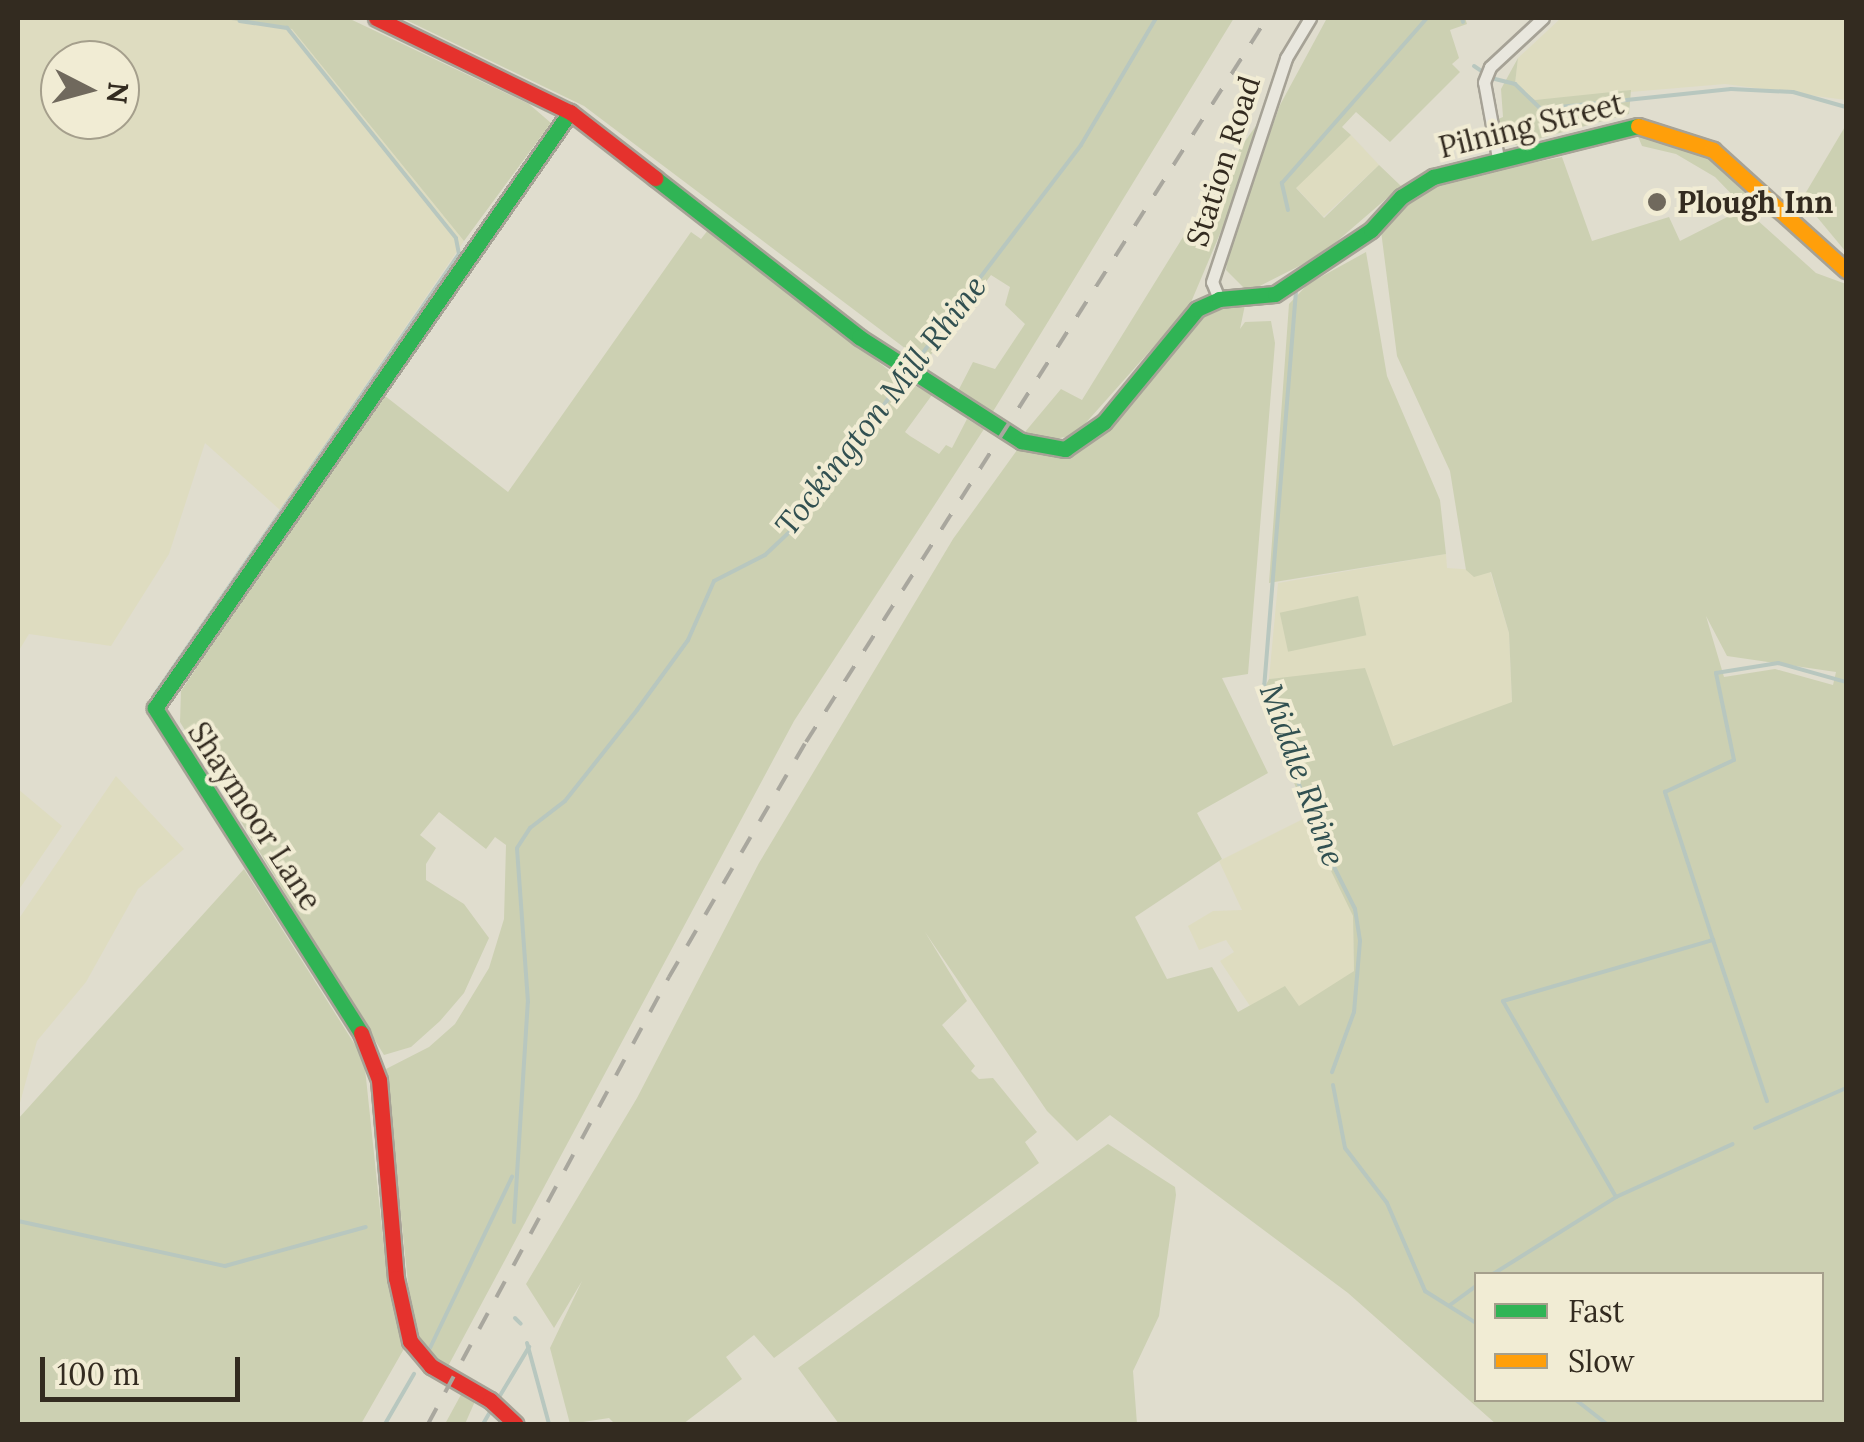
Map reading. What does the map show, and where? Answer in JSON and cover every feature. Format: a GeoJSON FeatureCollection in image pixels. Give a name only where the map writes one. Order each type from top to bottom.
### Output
{"type":"FeatureCollection","features":[{"type":"Feature","properties":{"kind":"street"},"geometry":{"type":"LineString","coordinates":[[376,18],[570,112],[909,371],[1021,441],[1065,449],[1104,422],[1188,319],[1219,299]]}},
{"type":"Feature","properties":{"kind":"street","name":"Station Road"},"geometry":{"type":"LineString","coordinates":[[1219,299],[1212,282],[1286,58],[1310,18]]}},
{"type":"Feature","properties":{"kind":"street"},"geometry":{"type":"LineString","coordinates":[[1498,158],[1484,82],[1490,67],[1542,18]]}},
{"type":"Feature","properties":{"kind":"street","name":"Shaymoor Lane"},"geometry":{"type":"LineString","coordinates":[[516,1424],[497,1405],[432,1366],[410,1341],[396,1278],[378,1080],[364,1037],[155,708],[570,112]]}},
{"type":"Feature","properties":{"kind":"street","name":"Pilning Street"},"geometry":{"type":"LineString","coordinates":[[1219,299],[1266,299],[1371,230],[1401,197],[1434,177],[1620,126],[1687,135],[1712,150],[1846,270]]}},
{"type":"Feature","properties":{"kind":"shaded area"},"geometry":{"type":"Polygon","coordinates":[[[18,18],[218,18],[292,29],[464,241],[280,510],[205,443],[169,554],[111,646],[29,634],[18,652],[18,18]]]}},
{"type":"Feature","properties":{"kind":"shaded area"},"geometry":{"type":"Polygon","coordinates":[[[1561,18],[1846,18],[1846,100],[1725,84],[1535,100],[1515,84],[1518,58],[1561,18]]]}},
{"type":"Feature","properties":{"kind":"shaded area"},"geometry":{"type":"Polygon","coordinates":[[[1351,135],[1379,165],[1323,217],[1295,187],[1351,135]]]}},
{"type":"Feature","properties":{"kind":"shaded area"},"geometry":{"type":"Polygon","coordinates":[[[1446,554],[1447,568],[1490,571],[1509,633],[1512,703],[1392,746],[1315,677],[1269,679],[1278,583],[1446,554]]]}},
{"type":"Feature","properties":{"kind":"shaded area"},"geometry":{"type":"Polygon","coordinates":[[[116,776],[184,849],[138,889],[86,982],[37,1041],[18,1110],[18,920],[116,776]]]}},
{"type":"Feature","properties":{"kind":"shaded area"},"geometry":{"type":"Polygon","coordinates":[[[18,789],[62,826],[18,891],[18,789]]]}},
{"type":"Feature","properties":{"kind":"shaded area"},"geometry":{"type":"Polygon","coordinates":[[[1307,817],[1353,916],[1354,971],[1301,1009],[1285,987],[1252,1009],[1220,961],[1234,952],[1226,940],[1199,950],[1188,926],[1213,911],[1242,910],[1219,861],[1307,817]]]}},
{"type":"Feature","properties":{"kind":"green space"},"geometry":{"type":"Polygon","coordinates":[[[218,18],[348,18],[529,104],[551,123],[464,241],[292,29],[218,18]]]}},
{"type":"Feature","properties":{"kind":"green space"},"geometry":{"type":"Polygon","coordinates":[[[402,18],[1234,18],[989,418],[956,395],[973,362],[995,369],[1025,324],[1005,305],[1010,287],[991,275],[921,368],[914,355],[584,106],[402,18]]]}},
{"type":"Feature","properties":{"kind":"green space"},"geometry":{"type":"Polygon","coordinates":[[[1327,18],[1465,18],[1467,24],[1450,30],[1459,58],[1452,64],[1460,72],[1390,142],[1356,112],[1342,127],[1351,135],[1296,188],[1324,218],[1379,165],[1401,186],[1321,255],[1248,292],[1226,270],[1230,244],[1280,105],[1327,18]]]}},
{"type":"Feature","properties":{"kind":"green space"},"geometry":{"type":"Polygon","coordinates":[[[1518,58],[1515,84],[1535,100],[1631,90],[1629,114],[1516,145],[1496,120],[1503,117],[1501,89],[1518,58]]]}},
{"type":"Feature","properties":{"kind":"green space"},"geometry":{"type":"Polygon","coordinates":[[[1258,123],[1244,177],[1189,307],[1075,435],[1040,442],[1025,432],[1061,389],[1082,400],[1188,229],[1215,210],[1229,186],[1233,158],[1258,123]]]}},
{"type":"Feature","properties":{"kind":"green space"},"geometry":{"type":"Polygon","coordinates":[[[1846,125],[1846,252],[1802,199],[1846,125]]]}},
{"type":"Feature","properties":{"kind":"green space"},"geometry":{"type":"Polygon","coordinates":[[[1637,134],[1687,135],[1809,243],[1757,208],[1747,208],[1756,219],[1816,273],[1846,284],[1846,1424],[1496,1424],[1348,1293],[1110,1115],[1077,1141],[1047,1111],[925,932],[967,1001],[942,1025],[975,1066],[971,1071],[979,1079],[993,1078],[1037,1132],[1025,1142],[1039,1163],[774,1358],[754,1335],[726,1357],[742,1379],[683,1424],[615,1424],[609,1418],[570,1424],[550,1348],[582,1281],[554,1328],[526,1284],[637,1098],[759,863],[953,539],[1020,446],[1047,456],[1095,440],[1192,322],[1222,305],[1245,305],[1240,329],[1245,322],[1271,321],[1275,343],[1248,674],[1222,678],[1268,773],[1197,813],[1222,859],[1135,917],[1167,979],[1212,967],[1238,1012],[1285,986],[1299,1006],[1354,971],[1353,916],[1314,836],[1261,694],[1269,679],[1365,668],[1393,746],[1512,702],[1509,633],[1491,572],[1474,577],[1466,570],[1450,471],[1397,356],[1381,231],[1414,198],[1446,180],[1562,157],[1592,241],[1669,217],[1680,241],[1745,208],[1715,177],[1676,154],[1642,146],[1637,134]],[[1706,616],[1724,677],[1775,669],[1833,685],[1836,672],[1727,656],[1706,616]]]}},
{"type":"Feature","properties":{"kind":"green space"},"geometry":{"type":"Polygon","coordinates":[[[708,230],[895,375],[932,395],[905,432],[910,436],[939,454],[946,445],[952,448],[967,419],[984,429],[794,721],[446,1370],[422,1345],[410,1303],[386,1069],[429,1047],[455,1024],[489,968],[504,919],[506,845],[495,837],[486,849],[439,812],[420,835],[436,848],[426,864],[426,880],[464,904],[489,938],[464,993],[440,1021],[411,1047],[384,1055],[180,722],[181,691],[380,392],[508,492],[691,232],[701,239],[708,230]]]}},
{"type":"Feature","properties":{"kind":"green space"},"geometry":{"type":"Polygon","coordinates":[[[1366,252],[1387,376],[1440,500],[1446,554],[1269,583],[1289,304],[1308,284],[1366,252]]]}},
{"type":"Feature","properties":{"kind":"green space"},"geometry":{"type":"Polygon","coordinates":[[[1358,596],[1366,635],[1288,652],[1280,613],[1358,596]]]}},
{"type":"Feature","properties":{"kind":"green space"},"geometry":{"type":"Polygon","coordinates":[[[244,869],[364,1059],[386,1267],[405,1347],[361,1424],[18,1424],[18,1119],[244,869]]]}},
{"type":"Feature","properties":{"kind":"green space"},"geometry":{"type":"Polygon","coordinates":[[[1108,1144],[1175,1187],[1176,1195],[1159,1316],[1133,1371],[1137,1424],[839,1424],[798,1368],[1108,1144]]]}},
{"type":"Feature","properties":{"kind":"green space"},"geometry":{"type":"Polygon","coordinates":[[[463,1391],[476,1399],[465,1424],[445,1424],[463,1391]]]}},
{"type":"Feature","properties":{"kind":"waterway","name":"Tockington Mill Rhine"},"geometry":{"type":"LineString","coordinates":[[912,367],[1081,145],[1156,18]]}},
{"type":"Feature","properties":{"kind":"waterway","name":"Middle Rhine"},"geometry":{"type":"LineString","coordinates":[[1288,210],[1282,183],[1427,18]]}},
{"type":"Feature","properties":{"kind":"waterway"},"geometry":{"type":"LineString","coordinates":[[1462,18],[1463,22]]}},
{"type":"Feature","properties":{"kind":"waterway"},"geometry":{"type":"LineString","coordinates":[[153,697],[459,254],[456,238],[287,28],[240,21]]}},
{"type":"Feature","properties":{"kind":"waterway"},"geometry":{"type":"LineString","coordinates":[[1474,66],[1483,72]]}},
{"type":"Feature","properties":{"kind":"waterway"},"geometry":{"type":"LineString","coordinates":[[1491,78],[1515,84],[1541,109],[1731,89],[1793,92],[1846,107]]}},
{"type":"Feature","properties":{"kind":"waterway","name":"Middle Rhine"},"geometry":{"type":"LineString","coordinates":[[1296,291],[1264,685],[1314,827],[1355,909],[1360,941],[1354,1012],[1332,1072]]}},
{"type":"Feature","properties":{"kind":"waterway","name":"Tockington Mill Rhine"},"geometry":{"type":"LineString","coordinates":[[514,1222],[528,1002],[517,848],[530,828],[565,801],[637,710],[688,640],[714,581],[765,555],[800,522],[906,374]]}},
{"type":"Feature","properties":{"kind":"waterway"},"geometry":{"type":"LineString","coordinates":[[1713,940],[1665,792],[1734,760],[1716,673],[1778,663],[1846,682]]}},
{"type":"Feature","properties":{"kind":"waterway"},"geometry":{"type":"LineString","coordinates":[[1616,1197],[1503,1001],[1713,940],[1767,1101]]}},
{"type":"Feature","properties":{"kind":"waterway","name":"Middle Rhine"},"geometry":{"type":"LineString","coordinates":[[1333,1085],[1345,1148],[1387,1203],[1425,1291],[1474,1322]]}},
{"type":"Feature","properties":{"kind":"waterway"},"geometry":{"type":"LineString","coordinates":[[1755,1128],[1846,1088]]}},
{"type":"Feature","properties":{"kind":"waterway"},"geometry":{"type":"LineString","coordinates":[[1496,1272],[1616,1197],[1733,1144]]}},
{"type":"Feature","properties":{"kind":"waterway"},"geometry":{"type":"LineString","coordinates":[[430,1348],[512,1177]]}},
{"type":"Feature","properties":{"kind":"waterway"},"geometry":{"type":"LineString","coordinates":[[18,1221],[225,1266],[366,1227]]}},
{"type":"Feature","properties":{"kind":"waterway"},"geometry":{"type":"LineString","coordinates":[[1450,1305],[1474,1287]]}},
{"type":"Feature","properties":{"kind":"waterway","name":"Tockington Mill Rhine"},"geometry":{"type":"LineString","coordinates":[[515,1318],[521,1324]]}},
{"type":"Feature","properties":{"kind":"waterway","name":"Tockington Mill Rhine"},"geometry":{"type":"LineString","coordinates":[[527,1343],[549,1424]]}},
{"type":"Feature","properties":{"kind":"waterway"},"geometry":{"type":"LineString","coordinates":[[498,1399],[529,1347]]}},
{"type":"Feature","properties":{"kind":"waterway"},"geometry":{"type":"LineString","coordinates":[[385,1424],[414,1374]]}},
{"type":"Feature","properties":{"kind":"waterway","name":"Middle Rhine"},"geometry":{"type":"LineString","coordinates":[[1579,1402],[1607,1424]]}},
{"type":"Feature","properties":{"kind":"waterway"},"geometry":{"type":"LineString","coordinates":[[483,1424],[493,1407]]}},
{"type":"Feature","properties":{"kind":"railway"},"geometry":{"type":"LineString","coordinates":[[428,1424],[669,977],[806,742],[1267,18]]}},
{"type":"Feature","properties":{"kind":"traffic: fast"},"geometry":{"type":"LineString","coordinates":[[361,1033],[155,708],[570,112]]}},
{"type":"Feature","properties":{"kind":"traffic: fast"},"geometry":{"type":"LineString","coordinates":[[655,178],[859,337],[1021,441],[1065,449],[1104,422],[1197,309],[1219,299],[1275,294],[1371,230],[1401,197],[1433,177],[1638,126]]}},
{"type":"Feature","properties":{"kind":"traffic: slow"},"geometry":{"type":"LineString","coordinates":[[1638,126],[1713,150],[1846,270]]}},
{"type":"Feature","properties":{"kind":"traffic: jam"},"geometry":{"type":"LineString","coordinates":[[376,18],[570,112],[655,178]]}},
{"type":"Feature","properties":{"kind":"traffic: jam"},"geometry":{"type":"LineString","coordinates":[[361,1033],[379,1080],[396,1278],[410,1341],[431,1366],[490,1400],[516,1424]]}},
{"type":"Feature","properties":{"kind":"place","name":"Plough Inn"},"geometry":{"type":"Point","coordinates":[1657,202]}}]}
